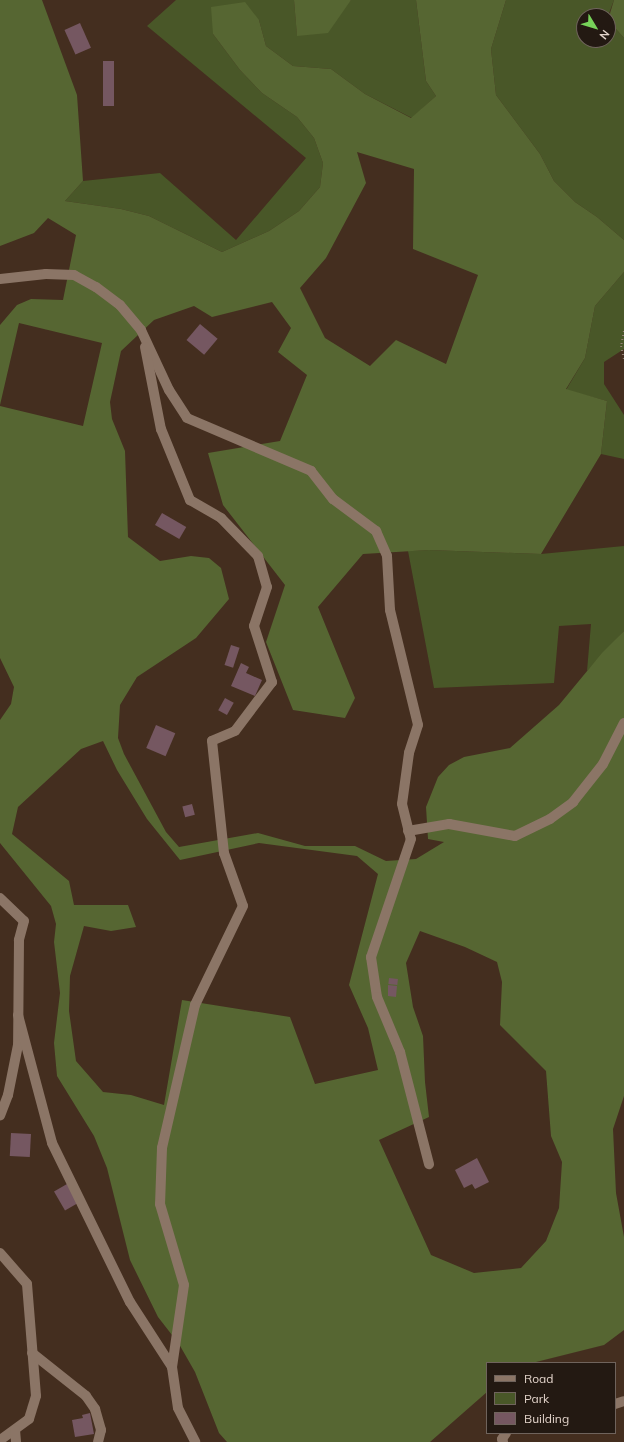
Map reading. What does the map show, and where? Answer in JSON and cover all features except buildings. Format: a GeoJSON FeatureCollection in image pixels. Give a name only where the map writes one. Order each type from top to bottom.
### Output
{"type":"FeatureCollection","features":[{"type":"Feature","properties":{"kind":"street"},"geometry":{"type":"LineString","coordinates":[[0,278],[46,274],[74,275],[96,287],[120,305],[141,330],[169,390],[187,418],[311,471],[333,499],[376,531],[387,556],[390,610],[418,725],[409,753],[402,804],[411,839],[371,957],[377,997],[400,1052],[429,1164]]}},
{"type":"Feature","properties":{"kind":"street"},"geometry":{"type":"LineString","coordinates":[[141,330],[161,429],[190,500],[221,518],[258,556],[267,587],[254,626],[272,682],[235,731],[212,741],[224,852],[242,906],[195,1005],[162,1148],[160,1204],[184,1285],[172,1367],[178,1408],[195,1442]]}},
{"type":"Feature","properties":{"kind":"street"},"geometry":{"type":"LineString","coordinates":[[408,831],[449,824],[515,836],[550,819],[573,802],[603,764],[624,723]]}},
{"type":"Feature","properties":{"kind":"street"},"geometry":{"type":"LineString","coordinates":[[0,898],[24,921],[19,940],[18,1045],[8,1095],[0,1116]]}},
{"type":"Feature","properties":{"kind":"street"},"geometry":{"type":"LineString","coordinates":[[18,1014],[52,1143],[130,1302],[172,1367]]}},
{"type":"Feature","properties":{"kind":"street"},"geometry":{"type":"LineString","coordinates":[[0,1253],[27,1284],[36,1396],[29,1419],[0,1440]]}},
{"type":"Feature","properties":{"kind":"street"},"geometry":{"type":"LineString","coordinates":[[32,1353],[86,1396],[95,1409],[101,1430],[98,1442]]}},
{"type":"Feature","properties":{"kind":"street"},"geometry":{"type":"LineString","coordinates":[[15,1430],[16,1442]]}},
{"type":"Feature","properties":{"kind":"path"},"geometry":{"type":"LineString","coordinates":[[624,331],[621,346],[624,360]]}},
{"type":"Feature","properties":{"kind":"green space"},"geometry":{"type":"Polygon","coordinates":[[[0,0],[42,0],[77,95],[83,181],[65,201],[121,209],[149,216],[222,252],[269,231],[299,211],[320,187],[323,163],[314,138],[297,117],[262,93],[240,70],[213,34],[211,7],[245,2],[259,20],[266,46],[293,66],[331,69],[365,94],[411,118],[436,96],[426,81],[416,0],[506,0],[491,49],[496,95],[540,154],[554,181],[575,202],[597,217],[624,240],[624,272],[595,306],[585,358],[566,389],[607,401],[601,454],[541,554],[429,550],[363,554],[318,607],[355,698],[345,718],[293,710],[266,642],[285,585],[223,505],[208,453],[280,441],[307,375],[278,352],[291,328],[272,302],[212,317],[194,306],[154,320],[121,351],[110,402],[112,419],[125,451],[128,537],[160,561],[191,556],[209,558],[221,568],[229,599],[196,638],[137,677],[120,705],[118,738],[124,754],[166,832],[179,847],[258,833],[305,846],[355,846],[386,861],[416,859],[444,842],[428,839],[426,807],[438,777],[449,765],[464,757],[510,748],[559,705],[602,653],[624,631],[624,1096],[613,1129],[616,1193],[624,1237],[624,1330],[604,1345],[536,1362],[486,1362],[486,1393],[430,1442],[227,1442],[219,1433],[195,1372],[179,1344],[158,1317],[130,1260],[107,1168],[94,1136],[57,1076],[54,1043],[60,993],[54,942],[56,924],[51,906],[0,843],[0,720],[11,704],[14,687],[0,658],[0,406],[83,426],[102,343],[19,323],[0,405],[0,325],[17,305],[31,299],[63,300],[76,235],[48,218],[34,233],[0,246],[0,0]],[[357,152],[366,183],[326,258],[300,288],[325,338],[370,366],[396,340],[446,364],[478,275],[413,249],[414,169],[357,152]],[[103,741],[81,749],[18,807],[12,834],[69,881],[74,905],[128,905],[136,927],[111,931],[84,926],[70,976],[69,1011],[76,1061],[103,1092],[131,1095],[164,1105],[182,1000],[290,1017],[315,1084],[378,1070],[368,1028],[349,985],[378,874],[357,856],[259,843],[180,860],[147,819],[117,770],[103,741]],[[420,931],[406,963],[413,1007],[423,1036],[425,1082],[429,1117],[379,1140],[431,1255],[474,1273],[521,1268],[546,1241],[559,1208],[562,1162],[551,1136],[546,1071],[500,1025],[502,982],[497,962],[465,947],[420,931]]]}},
{"type":"Feature","properties":{"kind":"green space"},"geometry":{"type":"Polygon","coordinates":[[[176,0],[294,0],[297,35],[351,0],[416,0],[426,81],[436,96],[412,118],[365,94],[331,69],[293,66],[266,46],[259,20],[213,34],[240,70],[262,93],[297,117],[314,138],[323,163],[320,187],[299,211],[269,231],[222,252],[149,216],[121,209],[65,201],[83,181],[160,173],[236,240],[306,158],[147,26],[176,0]]]}},
{"type":"Feature","properties":{"kind":"green space"},"geometry":{"type":"Polygon","coordinates":[[[294,0],[351,0],[328,33],[297,36],[294,0]]]}},
{"type":"Feature","properties":{"kind":"green space"},"geometry":{"type":"Polygon","coordinates":[[[506,0],[614,0],[611,8],[576,8],[576,48],[616,48],[616,29],[624,38],[624,240],[597,217],[575,202],[554,181],[540,154],[496,95],[491,49],[506,0]]]}},
{"type":"Feature","properties":{"kind":"green space"},"geometry":{"type":"Polygon","coordinates":[[[614,0],[624,0],[624,38],[616,29],[616,8],[612,8],[614,0]]]}},
{"type":"Feature","properties":{"kind":"green space"},"geometry":{"type":"Polygon","coordinates":[[[624,272],[624,349],[604,362],[604,384],[624,415],[624,459],[601,454],[607,401],[566,390],[585,358],[595,306],[624,272]]]}},
{"type":"Feature","properties":{"kind":"green space"},"geometry":{"type":"Polygon","coordinates":[[[624,546],[624,631],[587,671],[591,624],[559,626],[554,683],[434,688],[408,551],[429,550],[541,554],[624,546]]]}}]}
